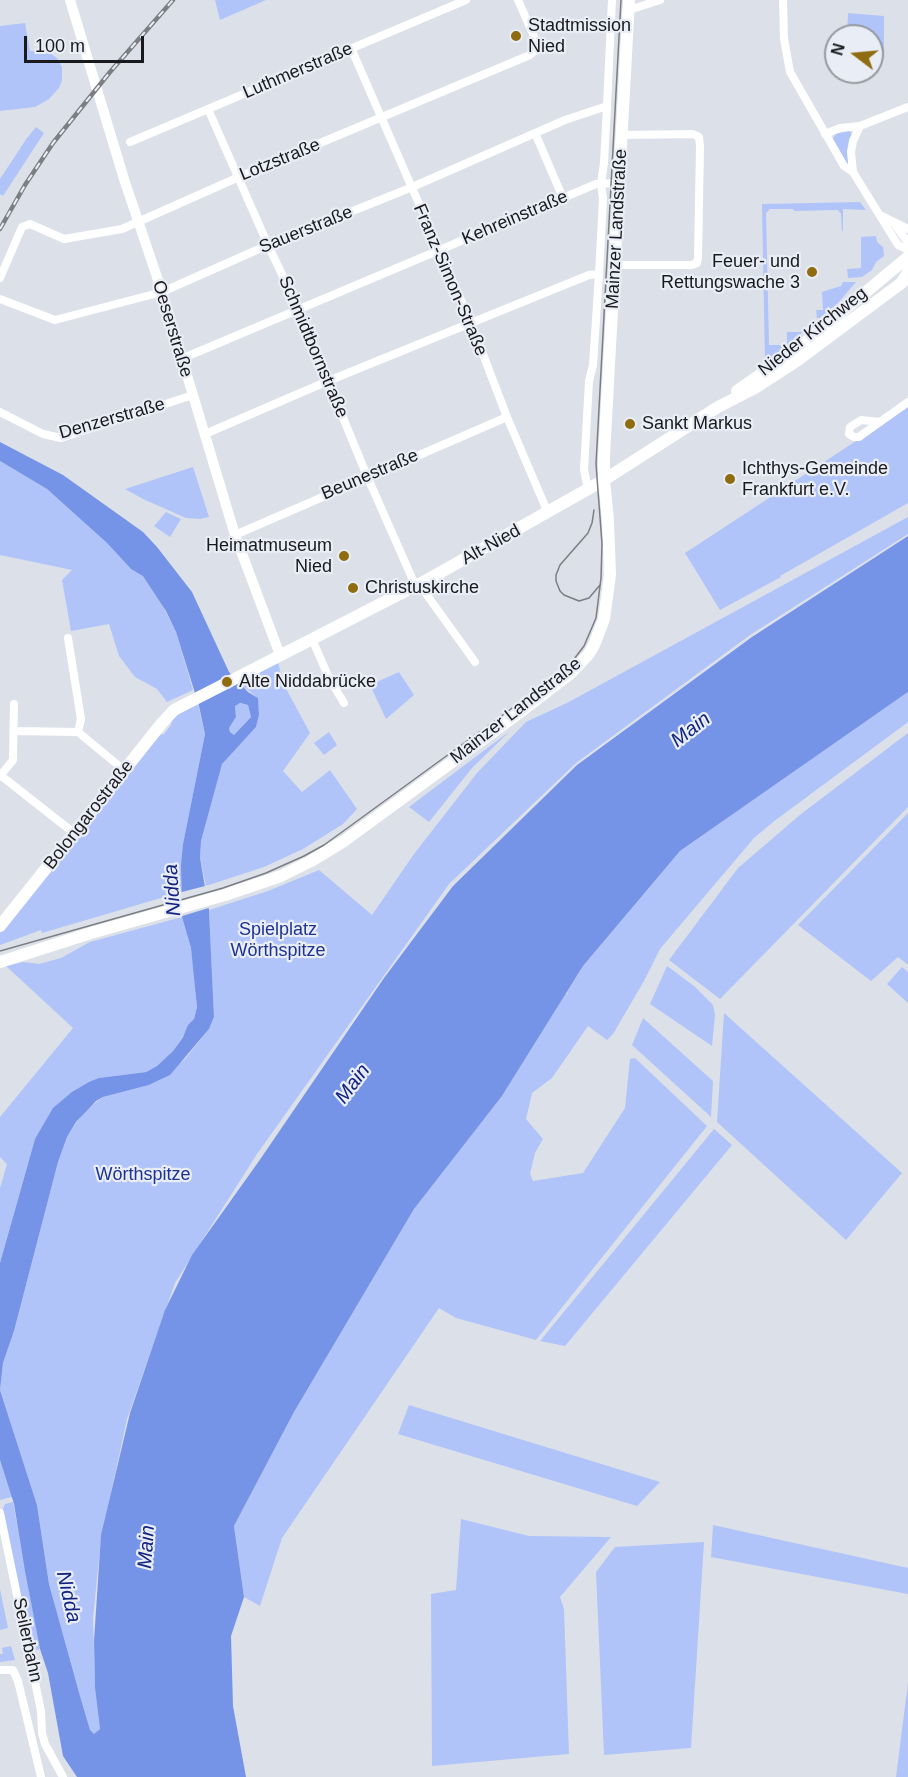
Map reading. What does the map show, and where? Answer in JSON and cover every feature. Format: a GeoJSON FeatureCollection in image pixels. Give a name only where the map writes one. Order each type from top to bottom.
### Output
{"type":"FeatureCollection","features":[{"type":"Feature","properties":{"kind":"main road","name":"Mainzer Landstraße"},"geometry":{"type":"LineString","coordinates":[[3,959],[225,895],[281,876],[311,861],[344,841],[527,707],[580,664],[594,645],[607,606],[610,575],[604,480],[629,5]]}},
{"type":"Feature","properties":{"kind":"main road","name":"Nieder Kirchweg"},"geometry":{"type":"LineString","coordinates":[[718,407],[902,267],[908,257]]}},
{"type":"Feature","properties":{"kind":"main road","name":"Nieder Kirchweg"},"geometry":{"type":"LineString","coordinates":[[604,480],[718,407],[755,388],[798,360],[903,282]]}},
{"type":"Feature","properties":{"kind":"main road","name":"Alt-Nied"},"geometry":{"type":"LineString","coordinates":[[277,657],[417,585],[604,480]]}},
{"type":"Feature","properties":{"kind":"main road","name":"Bolongarostraße"},"geometry":{"type":"LineString","coordinates":[[0,926],[168,715],[277,657]]}},
{"type":"Feature","properties":{"kind":"street","name":"Oeserstraße"},"geometry":{"type":"LineString","coordinates":[[70,0],[162,292],[235,535],[277,657]]}},
{"type":"Feature","properties":{"kind":"street","name":"Luthmerstraße"},"geometry":{"type":"LineString","coordinates":[[130,142],[466,0]]}},
{"type":"Feature","properties":{"kind":"street","name":"Lotzstraße"},"geometry":{"type":"LineString","coordinates":[[0,278],[22,226],[30,224],[64,239],[122,229],[239,177],[530,55],[536,50],[536,41],[518,0]]}},
{"type":"Feature","properties":{"kind":"street","name":"Mainzer Landstraße"},"geometry":{"type":"LineString","coordinates":[[588,489],[584,470],[589,381],[593,364],[599,274],[603,199],[601,183],[608,106],[612,0]]}},
{"type":"Feature","properties":{"kind":"street"},"geometry":{"type":"LineString","coordinates":[[629,5],[660,0]]}},
{"type":"Feature","properties":{"kind":"street"},"geometry":{"type":"LineString","coordinates":[[783,0],[784,39],[790,72],[844,166],[853,172],[882,216],[888,231],[898,244],[908,250]]}},
{"type":"Feature","properties":{"kind":"street","name":"Franz-Simon-Straße"},"geometry":{"type":"LineString","coordinates":[[351,48],[410,188],[471,323],[507,417],[548,513]]}},
{"type":"Feature","properties":{"kind":"street","name":"Sauerstraße"},"geometry":{"type":"LineString","coordinates":[[0,299],[55,320],[162,292],[565,120],[608,106]]}},
{"type":"Feature","properties":{"kind":"street"},"geometry":{"type":"LineString","coordinates":[[825,134],[840,128],[860,126],[908,107]]}},
{"type":"Feature","properties":{"kind":"street","name":"Schmidtbornstraße"},"geometry":{"type":"LineString","coordinates":[[208,109],[298,308],[367,477],[417,585],[474,662]]}},
{"type":"Feature","properties":{"kind":"street"},"geometry":{"type":"LineString","coordinates":[[853,172],[851,152],[860,126]]}},
{"type":"Feature","properties":{"kind":"street"},"geometry":{"type":"LineString","coordinates":[[535,133],[563,198]]}},
{"type":"Feature","properties":{"kind":"street"},"geometry":{"type":"LineString","coordinates":[[615,265],[692,265],[697,263],[699,137],[693,134],[622,135]]}},
{"type":"Feature","properties":{"kind":"street","name":"Kehreinstraße"},"geometry":{"type":"LineString","coordinates":[[181,359],[563,198],[601,183],[619,183]]}},
{"type":"Feature","properties":{"kind":"street"},"geometry":{"type":"LineString","coordinates":[[882,216],[908,229]]}},
{"type":"Feature","properties":{"kind":"street"},"geometry":{"type":"LineString","coordinates":[[894,223],[908,243]]}},
{"type":"Feature","properties":{"kind":"street"},"geometry":{"type":"LineString","coordinates":[[898,244],[903,282]]}},
{"type":"Feature","properties":{"kind":"street"},"geometry":{"type":"LineString","coordinates":[[205,434],[327,381],[589,275],[599,274]]}},
{"type":"Feature","properties":{"kind":"street","name":"Denzerstraße"},"geometry":{"type":"LineString","coordinates":[[0,412],[43,434],[61,438],[193,395]]}},
{"type":"Feature","properties":{"kind":"street"},"geometry":{"type":"LineString","coordinates":[[880,422],[908,402]]}},
{"type":"Feature","properties":{"kind":"street","name":"Beunestraße"},"geometry":{"type":"LineString","coordinates":[[235,535],[507,417]]}},
{"type":"Feature","properties":{"kind":"street"},"geometry":{"type":"LineString","coordinates":[[68,638],[81,719],[78,732]]}},
{"type":"Feature","properties":{"kind":"street"},"geometry":{"type":"LineString","coordinates":[[312,639],[328,678],[344,703]]}},
{"type":"Feature","properties":{"kind":"street"},"geometry":{"type":"LineString","coordinates":[[14,704],[13,760],[0,776],[74,833]]}},
{"type":"Feature","properties":{"kind":"street"},"geometry":{"type":"LineString","coordinates":[[15,731],[78,732],[124,770]]}},
{"type":"Feature","properties":{"kind":"street","name":"Seilerbahn"},"geometry":{"type":"LineString","coordinates":[[0,1513],[37,1688],[42,1733],[45,1744],[63,1777]]}},
{"type":"Feature","properties":{"kind":"street"},"geometry":{"type":"LineString","coordinates":[[0,1670],[9,1669],[15,1673],[41,1777]]}},
{"type":"Feature","properties":{"kind":"street"},"geometry":{"type":"LineString","coordinates":[[32,1736],[42,1733]]}},
{"type":"Feature","properties":{"kind":"green space"},"geometry":{"type":"Polygon","coordinates":[[[215,0],[266,0],[220,20],[215,0]]]}},
{"type":"Feature","properties":{"kind":"green space"},"geometry":{"type":"Polygon","coordinates":[[[848,13],[884,16],[884,24],[848,24],[848,13]]]}},
{"type":"Feature","properties":{"kind":"green space"},"geometry":{"type":"Polygon","coordinates":[[[25,23],[30,51],[48,52],[57,58],[62,67],[62,80],[59,88],[49,99],[35,107],[0,111],[0,26],[25,23]]]}},
{"type":"Feature","properties":{"kind":"green space"},"geometry":{"type":"Polygon","coordinates":[[[36,127],[44,133],[3,196],[0,194],[0,179],[36,127]]]}},
{"type":"Feature","properties":{"kind":"green space"},"geometry":{"type":"Polygon","coordinates":[[[851,132],[851,136],[847,165],[832,142],[836,134],[851,132]]]}},
{"type":"Feature","properties":{"kind":"green space"},"geometry":{"type":"Polygon","coordinates":[[[860,202],[866,210],[843,209],[842,232],[841,214],[838,210],[770,209],[766,213],[769,345],[787,345],[765,363],[762,204],[860,202]]]}},
{"type":"Feature","properties":{"kind":"green space"},"geometry":{"type":"Polygon","coordinates":[[[876,236],[877,242],[883,247],[884,256],[876,262],[872,270],[862,277],[848,278],[847,269],[861,268],[861,237],[876,236]]]}},
{"type":"Feature","properties":{"kind":"green space"},"geometry":{"type":"Polygon","coordinates":[[[843,282],[856,282],[838,303],[817,318],[816,310],[823,310],[822,292],[841,286],[843,282]]]}},
{"type":"Feature","properties":{"kind":"green space"},"geometry":{"type":"Polygon","coordinates":[[[787,332],[803,332],[787,345],[787,332]]]}},
{"type":"Feature","properties":{"kind":"green space"},"geometry":{"type":"Polygon","coordinates":[[[908,407],[908,503],[720,610],[685,553],[908,407]]]}},
{"type":"Feature","properties":{"kind":"green space"},"geometry":{"type":"Polygon","coordinates":[[[0,461],[47,489],[107,543],[131,569],[143,575],[159,598],[176,632],[193,690],[167,702],[157,689],[135,677],[119,656],[109,624],[71,631],[62,580],[72,570],[0,555],[0,461]]]}},
{"type":"Feature","properties":{"kind":"green space"},"geometry":{"type":"Polygon","coordinates":[[[193,467],[209,517],[186,518],[125,489],[193,467]]]}},
{"type":"Feature","properties":{"kind":"green space"},"geometry":{"type":"Polygon","coordinates":[[[166,512],[181,519],[170,537],[154,526],[166,512]]]}},
{"type":"Feature","properties":{"kind":"green space","name":"Wörthspitze"},"geometry":{"type":"Polygon","coordinates":[[[908,517],[908,534],[750,635],[576,763],[449,884],[257,1154],[175,1283],[127,1419],[101,1539],[93,1618],[95,1688],[100,1729],[94,1734],[90,1731],[49,1584],[37,1505],[0,1390],[3,1363],[14,1331],[58,1162],[67,1137],[86,1110],[103,1097],[160,1080],[185,1059],[209,1029],[214,1017],[209,910],[268,891],[319,870],[372,915],[414,854],[477,773],[526,722],[567,703],[908,517]]]}},
{"type":"Feature","properties":{"kind":"green space"},"geometry":{"type":"Polygon","coordinates":[[[278,662],[283,683],[310,733],[283,771],[302,792],[330,770],[357,809],[343,824],[303,849],[264,867],[206,886],[200,858],[201,841],[222,763],[256,727],[259,715],[258,698],[239,683],[278,662]]]}},
{"type":"Feature","properties":{"kind":"green space"},"geometry":{"type":"Polygon","coordinates":[[[399,672],[414,695],[386,719],[370,685],[399,672]]]}},
{"type":"Feature","properties":{"kind":"green space"},"geometry":{"type":"Polygon","coordinates":[[[908,692],[908,722],[754,838],[660,949],[613,1034],[607,1040],[588,1026],[552,1078],[532,1093],[526,1119],[543,1139],[535,1153],[530,1174],[533,1181],[583,1173],[625,1108],[630,1059],[635,1058],[707,1126],[536,1340],[456,1318],[439,1308],[282,1538],[260,1606],[244,1597],[234,1526],[294,1412],[414,1209],[502,1096],[566,993],[568,995],[567,992],[583,966],[680,851],[908,692]]]}},
{"type":"Feature","properties":{"kind":"green space"},"geometry":{"type":"Polygon","coordinates":[[[237,703],[248,705],[251,717],[234,735],[229,728],[236,717],[237,703]]]}},
{"type":"Feature","properties":{"kind":"green space"},"geometry":{"type":"Polygon","coordinates":[[[198,704],[205,734],[183,844],[181,894],[42,933],[41,930],[0,945],[0,933],[3,929],[159,735],[164,734],[171,725],[172,719],[198,704]]]}},
{"type":"Feature","properties":{"kind":"green space"},"geometry":{"type":"Polygon","coordinates":[[[510,731],[472,768],[429,822],[409,807],[510,731]]]}},
{"type":"Feature","properties":{"kind":"green space"},"geometry":{"type":"Polygon","coordinates":[[[329,732],[337,745],[324,755],[314,743],[329,732]]]}},
{"type":"Feature","properties":{"kind":"green space"},"geometry":{"type":"Polygon","coordinates":[[[908,733],[908,807],[720,999],[669,960],[738,868],[801,814],[908,733]]]}},
{"type":"Feature","properties":{"kind":"green space"},"geometry":{"type":"Polygon","coordinates":[[[908,813],[908,965],[898,957],[871,981],[798,925],[908,813]]]}},
{"type":"Feature","properties":{"kind":"green space"},"geometry":{"type":"Polygon","coordinates":[[[182,917],[194,969],[197,1007],[194,1019],[173,1051],[157,1066],[146,1072],[99,1078],[35,1139],[0,1263],[0,1188],[7,1164],[0,1157],[0,1117],[73,1028],[6,966],[23,962],[39,964],[61,958],[90,942],[182,917]]]}},
{"type":"Feature","properties":{"kind":"green space"},"geometry":{"type":"Polygon","coordinates":[[[667,966],[694,986],[713,1005],[715,1015],[712,1046],[650,1004],[667,966]]]}},
{"type":"Feature","properties":{"kind":"green space"},"geometry":{"type":"Polygon","coordinates":[[[902,967],[908,972],[908,1003],[887,984],[902,967]]]}},
{"type":"Feature","properties":{"kind":"green space"},"geometry":{"type":"Polygon","coordinates":[[[724,1013],[902,1173],[846,1240],[717,1122],[724,1013]]]}},
{"type":"Feature","properties":{"kind":"green space"},"geometry":{"type":"Polygon","coordinates":[[[643,1018],[713,1081],[711,1117],[632,1045],[643,1018]]]}},
{"type":"Feature","properties":{"kind":"green space"},"geometry":{"type":"Polygon","coordinates":[[[714,1129],[732,1145],[565,1346],[540,1341],[714,1129]]]}},
{"type":"Feature","properties":{"kind":"green space"},"geometry":{"type":"Polygon","coordinates":[[[409,1405],[660,1482],[637,1506],[398,1434],[409,1405]]]}},
{"type":"Feature","properties":{"kind":"green space"},"geometry":{"type":"Polygon","coordinates":[[[0,1460],[12,1497],[0,1500],[0,1460]]]}},
{"type":"Feature","properties":{"kind":"green space"},"geometry":{"type":"Polygon","coordinates":[[[13,1502],[40,1649],[32,1651],[3,1509],[5,1504],[13,1502]]]}},
{"type":"Feature","properties":{"kind":"green space"},"geometry":{"type":"Polygon","coordinates":[[[461,1519],[529,1536],[611,1537],[560,1597],[564,1609],[569,1754],[432,1766],[431,1594],[456,1590],[461,1519]]]}},
{"type":"Feature","properties":{"kind":"green space"},"geometry":{"type":"Polygon","coordinates":[[[713,1525],[908,1568],[908,1594],[711,1557],[713,1525]]]}},
{"type":"Feature","properties":{"kind":"green space"},"geometry":{"type":"Polygon","coordinates":[[[704,1542],[691,1748],[604,1755],[596,1572],[615,1547],[704,1542]]]}},
{"type":"Feature","properties":{"kind":"green space"},"geometry":{"type":"Polygon","coordinates":[[[0,1589],[8,1628],[0,1630],[0,1589]]]}},
{"type":"Feature","properties":{"kind":"green space"},"geometry":{"type":"Polygon","coordinates":[[[11,1646],[15,1660],[0,1662],[0,1654],[3,1654],[2,1648],[11,1646]]]}},
{"type":"Feature","properties":{"kind":"green space"},"geometry":{"type":"Polygon","coordinates":[[[908,1683],[908,1777],[896,1777],[908,1683]]]}},
{"type":"Feature","properties":{"kind":"water"},"geometry":{"type":"Polygon","coordinates":[[[0,442],[63,475],[143,532],[192,592],[229,672],[248,692],[258,698],[259,715],[256,727],[222,764],[201,841],[200,858],[209,910],[214,1017],[209,1029],[170,1075],[149,1085],[103,1097],[96,1101],[76,1122],[67,1137],[58,1162],[14,1331],[3,1363],[0,1390],[0,1263],[35,1139],[53,1108],[72,1092],[99,1078],[146,1072],[157,1066],[173,1051],[194,1019],[197,1007],[191,948],[182,917],[181,865],[183,844],[205,734],[199,706],[176,632],[166,611],[143,576],[131,569],[107,543],[47,489],[0,461],[0,442]],[[240,703],[235,706],[236,717],[229,728],[234,735],[251,717],[248,705],[240,703]]]}},
{"type":"Feature","properties":{"kind":"water","name":"Main"},"geometry":{"type":"Polygon","coordinates":[[[908,536],[908,692],[680,851],[583,966],[502,1096],[414,1209],[294,1412],[234,1526],[244,1597],[231,1636],[233,1706],[246,1777],[77,1777],[63,1756],[48,1673],[40,1649],[14,1504],[0,1460],[0,1390],[37,1505],[49,1584],[90,1730],[94,1734],[100,1729],[95,1688],[94,1641],[101,1535],[130,1413],[165,1310],[192,1255],[384,978],[453,886],[577,765],[752,637],[908,536]]]}},
{"type":"Feature","properties":{"kind":"pier"},"geometry":{"type":"Polygon","coordinates":[[[209,885],[212,907],[179,917],[178,893],[209,885]]]}},
{"type":"Feature","properties":{"kind":"tram line"},"geometry":{"type":"LineString","coordinates":[[0,951],[223,888],[266,873],[304,856],[324,845],[552,679],[571,663],[584,646],[596,618],[601,578],[602,544],[596,464],[621,0]]}},
{"type":"Feature","properties":{"kind":"tram line"},"geometry":{"type":"LineString","coordinates":[[594,510],[588,533],[560,565],[556,581],[564,595],[579,601],[589,598],[600,585]]}},
{"type":"Feature","properties":{"kind":"railway"},"geometry":{"type":"LineString","coordinates":[[0,229],[25,185],[53,143],[110,72],[173,0]]}},
{"type":"Feature","properties":{"kind":"place","name":"Stadtmission Nied"},"geometry":{"type":"Point","coordinates":[516,36]}},
{"type":"Feature","properties":{"kind":"place","name":"Feuer- und Rettungswache 3"},"geometry":{"type":"Point","coordinates":[812,272]}},
{"type":"Feature","properties":{"kind":"place","name":"Sankt Markus"},"geometry":{"type":"Point","coordinates":[630,424]}},
{"type":"Feature","properties":{"kind":"place","name":"Ichthys-Gemeinde Frankfurt e.V."},"geometry":{"type":"Point","coordinates":[730,479]}},
{"type":"Feature","properties":{"kind":"place","name":"Heimatmuseum Nied"},"geometry":{"type":"Point","coordinates":[344,556]}},
{"type":"Feature","properties":{"kind":"place","name":"Christuskirche"},"geometry":{"type":"Point","coordinates":[353,588]}},
{"type":"Feature","properties":{"kind":"place","name":"Alte Niddabrücke"},"geometry":{"type":"Point","coordinates":[227,682]}},
{"type":"Feature","properties":{"kind":"water label","name":"Nidda"},"geometry":{"type":"Point","coordinates":[173,890]}},
{"type":"Feature","properties":{"kind":"water label","name":"Nidda"},"geometry":{"type":"Point","coordinates":[68,1597]}},
{"type":"Feature","properties":{"kind":"park label","name":"Spielplatz Wörthspitze"},"geometry":{"type":"Point","coordinates":[278,940]}}]}
